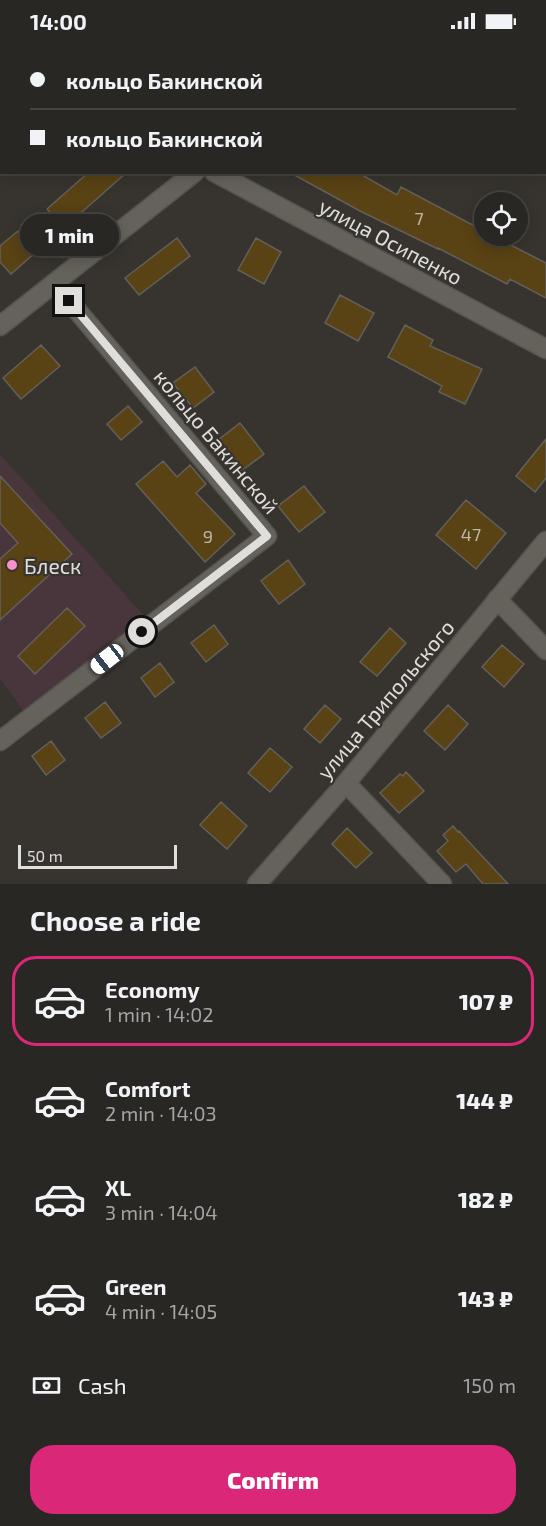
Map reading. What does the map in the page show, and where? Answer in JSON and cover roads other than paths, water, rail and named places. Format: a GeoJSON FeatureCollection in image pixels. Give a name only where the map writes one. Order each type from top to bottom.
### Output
{"type":"FeatureCollection","features":[{"type":"Feature","properties":{"kind":"street"},"geometry":{"type":"LineString","coordinates":[[0,326],[192,174]]}},
{"type":"Feature","properties":{"kind":"street","name":"улица Осипенко"},"geometry":{"type":"LineString","coordinates":[[218,174],[546,349]]}},
{"type":"Feature","properties":{"kind":"street","name":"кольцо Бакинской"},"geometry":{"type":"LineString","coordinates":[[0,741],[267,536],[54,283]]}},
{"type":"Feature","properties":{"kind":"street","name":"улица Трипольского"},"geometry":{"type":"LineString","coordinates":[[256,884],[346,783],[546,541]]}},
{"type":"Feature","properties":{"kind":"street"},"geometry":{"type":"LineString","coordinates":[[497,599],[546,650]]}},
{"type":"Feature","properties":{"kind":"street"},"geometry":{"type":"LineString","coordinates":[[346,783],[442,884]]}},
{"type":"Feature","properties":{"kind":"place","name":"Блеск"},"geometry":{"type":"Point","coordinates":[12,565]}}]}
